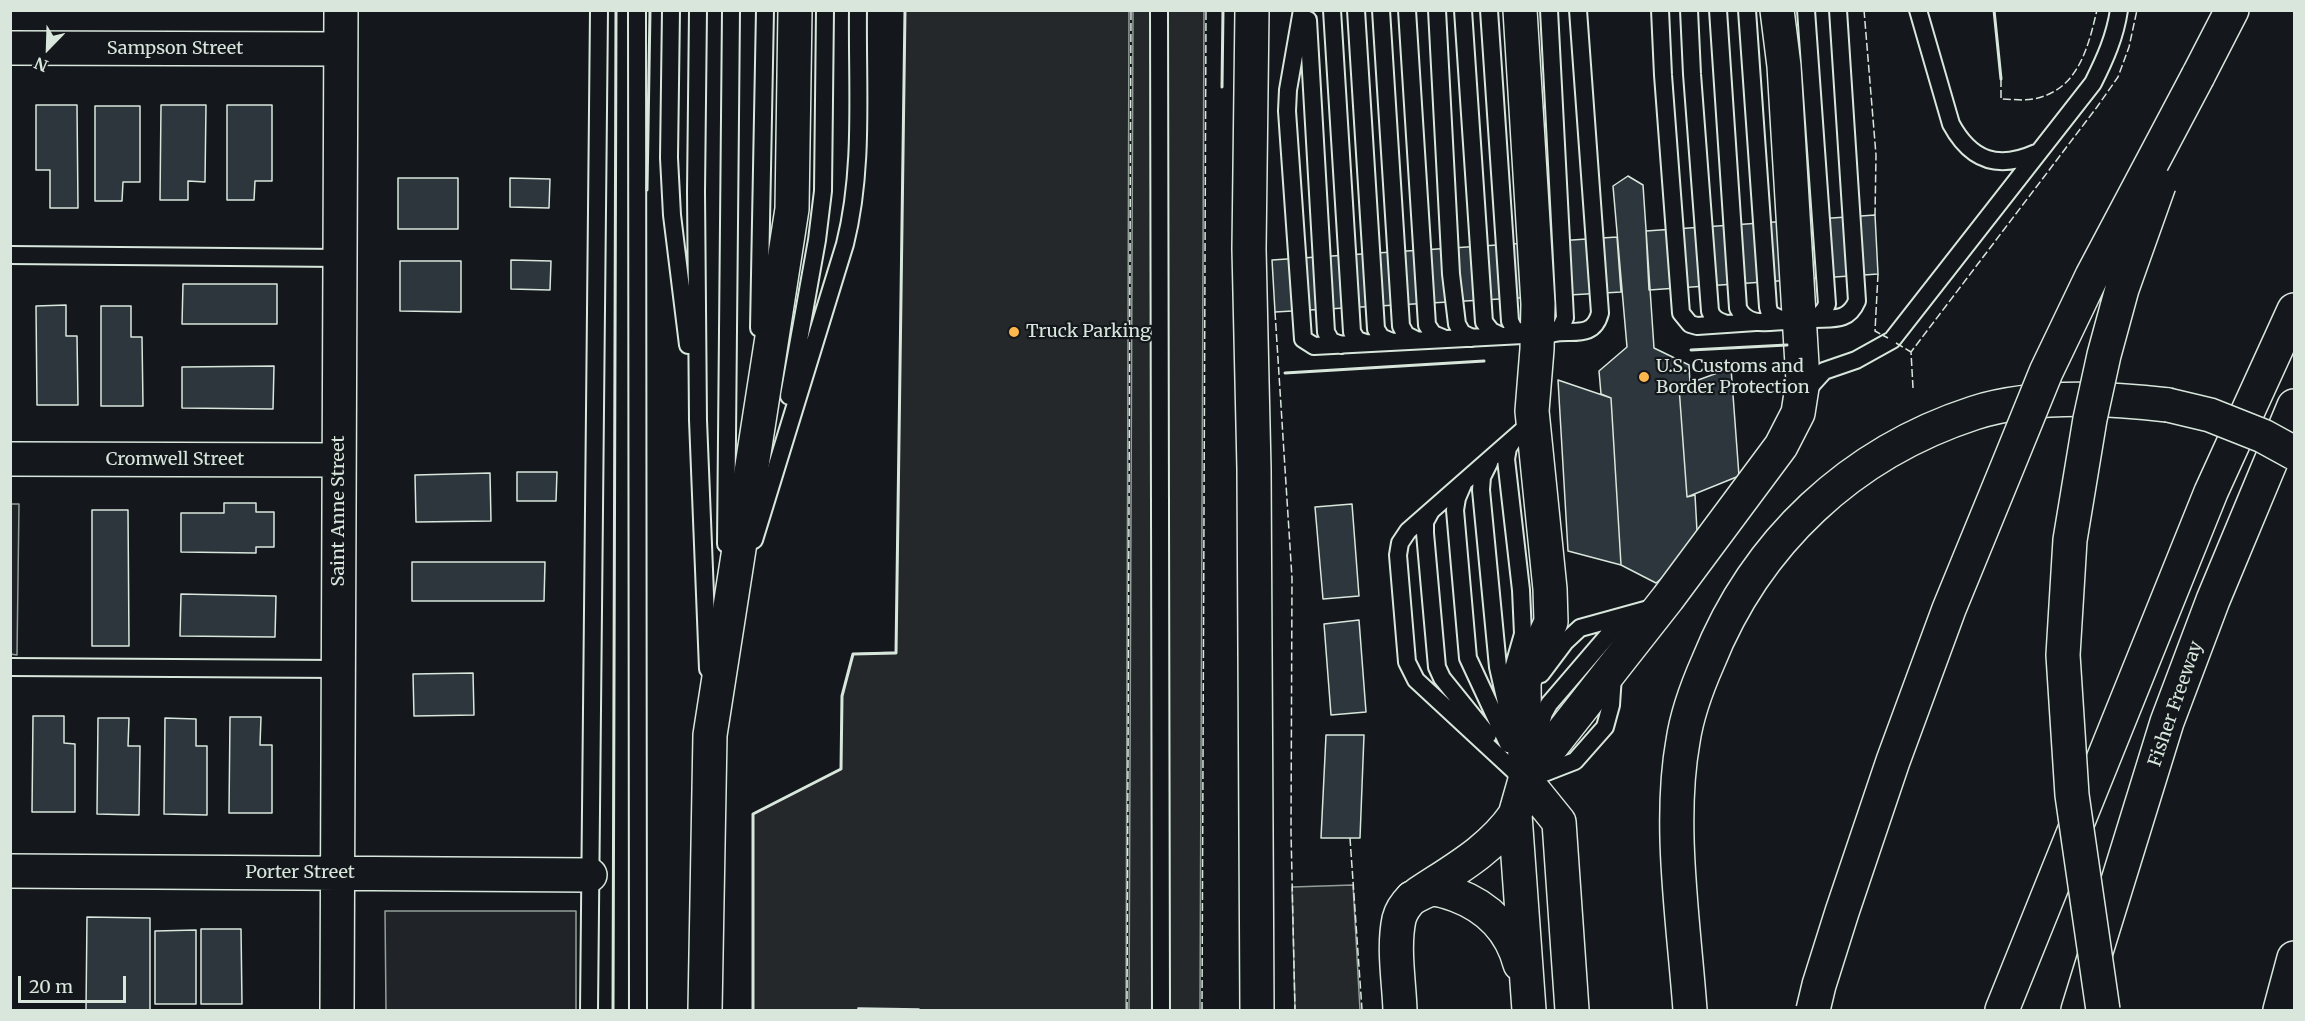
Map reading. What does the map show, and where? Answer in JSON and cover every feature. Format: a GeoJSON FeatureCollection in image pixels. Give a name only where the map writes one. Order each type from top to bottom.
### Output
{"type":"FeatureCollection","features":[{"type":"Feature","properties":{"kind":"main road","name":"Saint Anne Street"},"geometry":{"type":"LineString","coordinates":[[338,1011],[340,10]]}},
{"type":"Feature","properties":{"kind":"main road"},"geometry":{"type":"LineString","coordinates":[[705,1011],[710,735],[792,209],[795,10]]}},
{"type":"Feature","properties":{"kind":"main road"},"geometry":{"type":"LineString","coordinates":[[1252,10],[1249,249],[1254,481],[1257,1011]]}},
{"type":"Feature","properties":{"kind":"main road"},"geometry":{"type":"LineString","coordinates":[[1400,1011],[1399,917],[1404,906],[1412,898],[1490,846],[1503,833],[1515,815],[1525,780],[1524,681],[1551,622],[1550,589],[1532,411],[1538,339],[1537,275],[1520,10]]}},
{"type":"Feature","properties":{"kind":"main road"},"geometry":{"type":"LineString","coordinates":[[1525,780],[1668,598],[1781,446],[1798,412],[1802,396],[1799,325],[1784,66],[1777,10]]}},
{"type":"Feature","properties":{"kind":"main road"},"geometry":{"type":"LineString","coordinates":[[1813,1011],[1835,932],[1893,761],[1949,609],[2046,372],[2092,276],[2232,10]]}},
{"type":"Feature","properties":{"kind":"main road","name":"Sampson Street"},"geometry":{"type":"LineString","coordinates":[[10,48],[340,49]]}},
{"type":"Feature","properties":{"kind":"main road"},"geometry":{"type":"LineString","coordinates":[[2103,1011],[2072,795],[2063,655],[2070,540],[2090,419],[2116,311],[2198,76]]}},
{"type":"Feature","properties":{"kind":"main road"},"geometry":{"type":"LineString","coordinates":[[2002,1011],[2211,492],[2295,310]]}},
{"type":"Feature","properties":{"kind":"main road"},"geometry":{"type":"LineString","coordinates":[[1689,1011],[1677,840],[1678,787],[1683,741],[1695,692],[1715,642],[1738,596],[1766,558],[1799,521],[1837,485],[1877,458],[1922,435],[1975,413],[2013,405],[2066,399],[2168,405],[2210,415],[2263,436],[2295,453]]}},
{"type":"Feature","properties":{"kind":"main road","name":"Fisher Freeway"},"geometry":{"type":"LineString","coordinates":[[2078,1011],[2167,722],[2213,600],[2295,406]]}},
{"type":"Feature","properties":{"kind":"main road","name":"Cromwell Street"},"geometry":{"type":"LineString","coordinates":[[10,459],[339,460]]}},
{"type":"Feature","properties":{"kind":"main road"},"geometry":{"type":"LineString","coordinates":[[1525,780],[1559,822],[1572,1011]]}},
{"type":"Feature","properties":{"kind":"main road"},"geometry":{"type":"LineString","coordinates":[[1515,815],[1529,1011]]}},
{"type":"Feature","properties":{"kind":"main road","name":"Porter Street"},"geometry":{"type":"LineString","coordinates":[[10,871],[590,875]]}},
{"type":"Feature","properties":{"kind":"main road"},"geometry":{"type":"LineString","coordinates":[[1412,898],[1430,890],[1447,892],[1482,907],[1503,927],[1516,948],[1529,1011]]}},
{"type":"Feature","properties":{"kind":"main road"},"geometry":{"type":"LineString","coordinates":[[2280,1011],[2295,958]]}},
{"type":"Feature","properties":{"kind":"lane"},"geometry":{"type":"LineString","coordinates":[[589,1011],[599,10]]}},
{"type":"Feature","properties":{"kind":"lane"},"geometry":{"type":"LineString","coordinates":[[637,10],[638,1011]]}},
{"type":"Feature","properties":{"kind":"lane"},"geometry":{"type":"LineString","coordinates":[[671,10],[669,158],[672,215],[698,420]]}},
{"type":"Feature","properties":{"kind":"lane"},"geometry":{"type":"LineString","coordinates":[[698,10],[696,192],[698,420],[710,735]]}},
{"type":"Feature","properties":{"kind":"lane"},"geometry":{"type":"LineString","coordinates":[[726,635],[730,10]]}},
{"type":"Feature","properties":{"kind":"lane"},"geometry":{"type":"LineString","coordinates":[[757,436],[765,10]]}},
{"type":"Feature","properties":{"kind":"lane"},"geometry":{"type":"LineString","coordinates":[[776,468],[817,240],[823,191],[825,10]]}},
{"type":"Feature","properties":{"kind":"lane"},"geometry":{"type":"LineString","coordinates":[[726,635],[852,215],[856,176],[858,10]]}},
{"type":"Feature","properties":{"kind":"lane"},"geometry":{"type":"LineString","coordinates":[[1159,10],[1161,1011]]}},
{"type":"Feature","properties":{"kind":"lane"},"geometry":{"type":"LineString","coordinates":[[1302,10],[1288,90],[1287,111],[1302,335],[1310,345],[1501,336],[1538,339],[1591,329],[1596,324],[1600,313],[1578,10]]}},
{"type":"Feature","properties":{"kind":"lane"},"geometry":{"type":"LineString","coordinates":[[1308,10],[1326,332],[1331,341],[1341,345]]}},
{"type":"Feature","properties":{"kind":"lane"},"geometry":{"type":"LineString","coordinates":[[1332,10],[1352,332],[1357,340],[1366,344]]}},
{"type":"Feature","properties":{"kind":"lane"},"geometry":{"type":"LineString","coordinates":[[1356,10],[1376,329],[1382,338],[1392,342]]}},
{"type":"Feature","properties":{"kind":"lane"},"geometry":{"type":"LineString","coordinates":[[1381,10],[1401,326],[1406,335],[1416,340]]}},
{"type":"Feature","properties":{"kind":"lane"},"geometry":{"type":"LineString","coordinates":[[1407,10],[1426,325],[1433,334],[1445,339]]}},
{"type":"Feature","properties":{"kind":"lane"},"geometry":{"type":"LineString","coordinates":[[1437,10],[1451,274],[1457,324],[1462,333],[1472,338]]}},
{"type":"Feature","properties":{"kind":"lane"},"geometry":{"type":"LineString","coordinates":[[1463,10],[1484,322],[1491,331],[1501,336]]}},
{"type":"Feature","properties":{"kind":"lane"},"geometry":{"type":"LineString","coordinates":[[1489,10],[1510,321],[1514,329],[1538,339]]}},
{"type":"Feature","properties":{"kind":"lane"},"geometry":{"type":"LineString","coordinates":[[1538,339],[1561,327],[1565,318],[1549,10]]}},
{"type":"Feature","properties":{"kind":"lane"},"geometry":{"type":"LineString","coordinates":[[1660,10],[1681,313],[1690,324],[1756,322],[1799,325],[1844,317],[1850,314],[1857,302],[1838,10]]}},
{"type":"Feature","properties":{"kind":"lane"},"geometry":{"type":"LineString","coordinates":[[1689,10],[1710,311],[1719,321],[1726,324]]}},
{"type":"Feature","properties":{"kind":"lane"},"geometry":{"type":"LineString","coordinates":[[1718,10],[1738,308],[1741,315],[1756,322]]}},
{"type":"Feature","properties":{"kind":"lane"},"geometry":{"type":"LineString","coordinates":[[1748,10],[1768,307],[1770,314],[1799,325]]}},
{"type":"Feature","properties":{"kind":"lane"},"geometry":{"type":"LineString","coordinates":[[1799,325],[1825,309],[1827,304],[1814,89],[1806,10]]}},
{"type":"Feature","properties":{"kind":"lane"},"geometry":{"type":"LineString","coordinates":[[1918,10],[1951,124],[1960,140],[1972,151],[1988,159],[2005,163],[2018,161],[2039,151]]}},
{"type":"Feature","properties":{"kind":"lane"},"geometry":{"type":"LineString","coordinates":[[1802,396],[1824,371],[1856,360],[1892,340],[2093,83],[2117,26],[2119,10]]}},
{"type":"Feature","properties":{"kind":"lane"},"geometry":{"type":"LineString","coordinates":[[10,255],[340,258]]}},
{"type":"Feature","properties":{"kind":"lane"},"geometry":{"type":"LineString","coordinates":[[1525,780],[1410,672],[1407,662],[1398,555],[1400,543],[1408,531],[1523,430],[1532,411]]}},
{"type":"Feature","properties":{"kind":"lane"},"geometry":{"type":"LineString","coordinates":[[1514,438],[1508,448],[1506,459],[1521,590],[1523,634],[1510,679],[1525,780]]}},
{"type":"Feature","properties":{"kind":"lane"},"geometry":{"type":"LineString","coordinates":[[1490,460],[1482,477],[1480,490],[1498,667],[1525,780]]}},
{"type":"Feature","properties":{"kind":"lane"},"geometry":{"type":"LineString","coordinates":[[1465,479],[1456,498],[1455,510],[1468,658],[1525,780]]}},
{"type":"Feature","properties":{"kind":"lane"},"geometry":{"type":"LineString","coordinates":[[1432,510],[1425,522],[1425,532],[1438,672],[1525,780]]}},
{"type":"Feature","properties":{"kind":"lane"},"geometry":{"type":"LineString","coordinates":[[1525,780],[1534,693],[1541,672],[1565,642],[1580,628],[1636,614],[1659,606],[1668,598]]}},
{"type":"Feature","properties":{"kind":"lane"},"geometry":{"type":"LineString","coordinates":[[1525,780],[1544,713],[1549,704],[1616,626],[1636,614]]}},
{"type":"Feature","properties":{"kind":"lane"},"geometry":{"type":"LineString","coordinates":[[10,667],[338,669]]}},
{"type":"Feature","properties":{"kind":"lane"},"geometry":{"type":"LineString","coordinates":[[1257,978],[1267,1011]]}},
{"type":"Feature","properties":{"kind":"shaded area","name":"Truck Parking"},"geometry":{"type":"Polygon","coordinates":[[[905,11],[1129,11],[1126,1010],[753,1010],[753,814],[841,769],[842,696],[853,654],[896,652],[905,11]]]}},
{"type":"Feature","properties":{"kind":"shaded area"},"geometry":{"type":"Polygon","coordinates":[[[1133,11],[1204,11],[1200,1010],[1129,1010],[1133,11]]]}},
{"type":"Feature","properties":{"kind":"shaded area"},"geometry":{"type":"Polygon","coordinates":[[[11,504],[19,504],[17,655],[10,654],[11,504]]]}},
{"type":"Feature","properties":{"kind":"shaded area"},"geometry":{"type":"Polygon","coordinates":[[[1353,885],[1360,1010],[1295,1010],[1292,887],[1353,885]]]}},
{"type":"Feature","properties":{"kind":"shaded area"},"geometry":{"type":"Polygon","coordinates":[[[385,911],[576,911],[576,1010],[386,1010],[385,911]]]}},
{"type":"Feature","properties":{"kind":"building"},"geometry":{"type":"Polygon","coordinates":[[[36,105],[77,105],[78,208],[50,208],[50,170],[36,170],[36,105]]]}},
{"type":"Feature","properties":{"kind":"building"},"geometry":{"type":"Polygon","coordinates":[[[161,105],[206,105],[205,182],[188,181],[188,200],[160,200],[161,105]]]}},
{"type":"Feature","properties":{"kind":"building"},"geometry":{"type":"Polygon","coordinates":[[[227,105],[272,105],[272,181],[255,181],[254,200],[227,200],[227,105]]]}},
{"type":"Feature","properties":{"kind":"building"},"geometry":{"type":"Polygon","coordinates":[[[95,106],[140,106],[140,182],[123,182],[122,201],[95,201],[95,106]]]}},
{"type":"Feature","properties":{"kind":"building","name":"U.S. Customs and Border Protection"},"geometry":{"type":"Polygon","coordinates":[[[1628,176],[1643,185],[1654,348],[1689,365],[1690,384],[1679,387],[1687,497],[1695,495],[1698,549],[1656,583],[1621,565],[1611,398],[1601,394],[1599,371],[1627,347],[1613,186],[1628,176]]]}},
{"type":"Feature","properties":{"kind":"building"},"geometry":{"type":"Polygon","coordinates":[[[398,178],[458,178],[458,229],[398,229],[398,178]]]}},
{"type":"Feature","properties":{"kind":"building"},"geometry":{"type":"Polygon","coordinates":[[[510,178],[550,179],[549,208],[510,207],[510,178]]]}},
{"type":"Feature","properties":{"kind":"building"},"geometry":{"type":"Polygon","coordinates":[[[1875,215],[1878,274],[1649,290],[1646,231],[1875,215]]]}},
{"type":"Feature","properties":{"kind":"building"},"geometry":{"type":"Polygon","coordinates":[[[1617,237],[1621,292],[1275,312],[1272,260],[1617,237]]]}},
{"type":"Feature","properties":{"kind":"building"},"geometry":{"type":"Polygon","coordinates":[[[511,260],[551,261],[550,290],[511,289],[511,260]]]}},
{"type":"Feature","properties":{"kind":"building"},"geometry":{"type":"Polygon","coordinates":[[[400,261],[461,261],[461,312],[400,311],[400,261]]]}},
{"type":"Feature","properties":{"kind":"building"},"geometry":{"type":"Polygon","coordinates":[[[183,284],[277,284],[277,324],[182,324],[183,284]]]}},
{"type":"Feature","properties":{"kind":"building"},"geometry":{"type":"Polygon","coordinates":[[[66,305],[66,336],[77,336],[78,405],[37,405],[36,306],[66,305]]]}},
{"type":"Feature","properties":{"kind":"building"},"geometry":{"type":"Polygon","coordinates":[[[101,306],[131,306],[131,337],[142,337],[143,406],[101,406],[101,306]]]}},
{"type":"Feature","properties":{"kind":"building"},"geometry":{"type":"Polygon","coordinates":[[[274,366],[273,409],[182,408],[182,367],[274,366]]]}},
{"type":"Feature","properties":{"kind":"building"},"geometry":{"type":"Polygon","coordinates":[[[1731,368],[1739,476],[1687,497],[1679,387],[1731,368]]]}},
{"type":"Feature","properties":{"kind":"building"},"geometry":{"type":"Polygon","coordinates":[[[1558,380],[1611,398],[1621,565],[1568,551],[1558,380]]]}},
{"type":"Feature","properties":{"kind":"building"},"geometry":{"type":"Polygon","coordinates":[[[517,472],[557,472],[556,501],[517,501],[517,472]]]}},
{"type":"Feature","properties":{"kind":"building"},"geometry":{"type":"Polygon","coordinates":[[[490,473],[491,521],[416,522],[415,475],[490,473]]]}},
{"type":"Feature","properties":{"kind":"building"},"geometry":{"type":"Polygon","coordinates":[[[224,503],[256,503],[256,512],[274,512],[274,547],[256,547],[256,553],[181,552],[181,513],[224,513],[224,503]]]}},
{"type":"Feature","properties":{"kind":"building"},"geometry":{"type":"Polygon","coordinates":[[[1352,504],[1359,596],[1323,599],[1315,507],[1352,504]]]}},
{"type":"Feature","properties":{"kind":"building"},"geometry":{"type":"Polygon","coordinates":[[[92,510],[128,510],[129,646],[92,646],[92,510]]]}},
{"type":"Feature","properties":{"kind":"building"},"geometry":{"type":"Polygon","coordinates":[[[412,562],[545,562],[544,601],[412,601],[412,562]]]}},
{"type":"Feature","properties":{"kind":"building"},"geometry":{"type":"Polygon","coordinates":[[[181,594],[276,596],[275,637],[180,636],[181,594]]]}},
{"type":"Feature","properties":{"kind":"building"},"geometry":{"type":"Polygon","coordinates":[[[1359,620],[1366,712],[1331,715],[1324,624],[1359,620]]]}},
{"type":"Feature","properties":{"kind":"building"},"geometry":{"type":"Polygon","coordinates":[[[473,673],[474,715],[414,716],[413,674],[473,673]]]}},
{"type":"Feature","properties":{"kind":"building"},"geometry":{"type":"Polygon","coordinates":[[[33,716],[64,716],[64,743],[75,744],[75,812],[32,812],[33,716]]]}},
{"type":"Feature","properties":{"kind":"building"},"geometry":{"type":"Polygon","coordinates":[[[230,717],[261,717],[260,745],[272,745],[272,813],[229,813],[230,717]]]}},
{"type":"Feature","properties":{"kind":"building"},"geometry":{"type":"Polygon","coordinates":[[[98,718],[129,718],[128,746],[140,746],[139,815],[97,814],[98,718]]]}},
{"type":"Feature","properties":{"kind":"building"},"geometry":{"type":"Polygon","coordinates":[[[165,718],[196,719],[196,746],[207,746],[207,815],[164,814],[165,718]]]}},
{"type":"Feature","properties":{"kind":"building"},"geometry":{"type":"Polygon","coordinates":[[[1326,735],[1364,735],[1360,838],[1321,838],[1326,735]]]}},
{"type":"Feature","properties":{"kind":"building"},"geometry":{"type":"Polygon","coordinates":[[[87,917],[150,918],[150,1010],[86,1010],[87,917]]]}},
{"type":"Feature","properties":{"kind":"building"},"geometry":{"type":"Polygon","coordinates":[[[201,929],[241,929],[242,1004],[201,1004],[201,929]]]}},
{"type":"Feature","properties":{"kind":"building"},"geometry":{"type":"Polygon","coordinates":[[[196,930],[196,1004],[155,1004],[155,931],[196,930]]]}},
{"type":"Feature","properties":{"kind":"building"},"geometry":{"type":"Polygon","coordinates":[[[858,1008],[919,1009],[919,1010],[858,1010],[858,1008]]]}},
{"type":"Feature","properties":{"kind":"fence"},"geometry":{"type":"LineString","coordinates":[[1127,1010],[1131,10]]}},
{"type":"Feature","properties":{"kind":"fence"},"geometry":{"type":"LineString","coordinates":[[1202,1010],[1206,10]]}},
{"type":"Feature","properties":{"kind":"fence"},"geometry":{"type":"LineString","coordinates":[[1864,10],[1876,155],[1875,215]]}},
{"type":"Feature","properties":{"kind":"fence"},"geometry":{"type":"LineString","coordinates":[[2001,79],[2001,99],[2033,99],[2061,87],[2071,77],[2085,53],[2097,10]]}},
{"type":"Feature","properties":{"kind":"fence"},"geometry":{"type":"LineString","coordinates":[[1913,388],[1911,352],[2118,77],[2129,47],[2137,10]]}},
{"type":"Feature","properties":{"kind":"fence"},"geometry":{"type":"LineString","coordinates":[[1878,274],[1875,331],[1888,338]]}},
{"type":"Feature","properties":{"kind":"fence"},"geometry":{"type":"LineString","coordinates":[[1275,312],[1292,578],[1291,832],[1295,1010]]}},
{"type":"Feature","properties":{"kind":"fence"},"geometry":{"type":"LineString","coordinates":[[1896,343],[1911,352]]}},
{"type":"Feature","properties":{"kind":"fence"},"geometry":{"type":"LineString","coordinates":[[1350,838],[1362,1010]]}},
{"type":"Feature","properties":{"kind":"wall"},"geometry":{"type":"LineString","coordinates":[[613,1010],[616,10]]}},
{"type":"Feature","properties":{"kind":"wall"},"geometry":{"type":"LineString","coordinates":[[647,190],[650,10]]}},
{"type":"Feature","properties":{"kind":"wall"},"geometry":{"type":"LineString","coordinates":[[753,1010],[753,814],[841,769],[842,696],[853,654],[896,653],[905,10]]}},
{"type":"Feature","properties":{"kind":"wall"},"geometry":{"type":"LineString","coordinates":[[1222,87],[1223,10]]}},
{"type":"Feature","properties":{"kind":"wall"},"geometry":{"type":"LineString","coordinates":[[1994,10],[2001,79]]}},
{"type":"Feature","properties":{"kind":"wall"},"geometry":{"type":"LineString","coordinates":[[1691,350],[1787,345]]}},
{"type":"Feature","properties":{"kind":"wall"},"geometry":{"type":"LineString","coordinates":[[1285,373],[1484,361]]}},
{"type":"Feature","properties":{"kind":"place","name":"Truck Parking"},"geometry":{"type":"Point","coordinates":[1014,332]}},
{"type":"Feature","properties":{"kind":"place","name":"U.S. Customs and Border Protection"},"geometry":{"type":"Point","coordinates":[1644,377]}}]}
